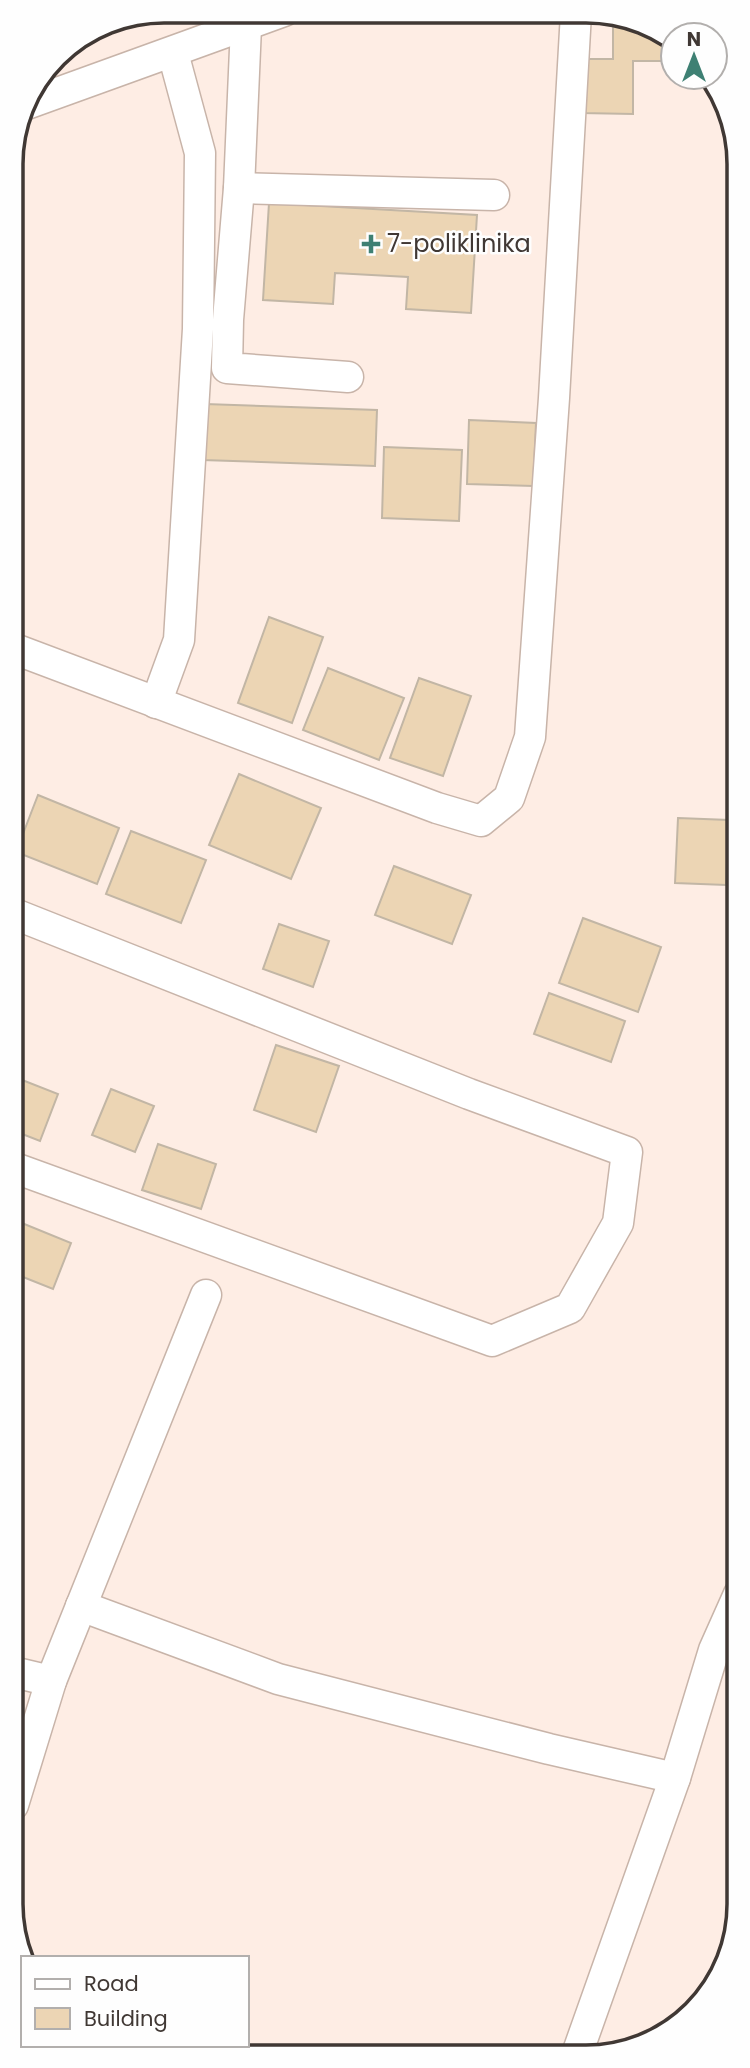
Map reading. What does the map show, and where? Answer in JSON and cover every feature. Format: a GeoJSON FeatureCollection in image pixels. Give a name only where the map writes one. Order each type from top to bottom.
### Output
{"type":"FeatureCollection","features":[{"type":"Feature","properties":{"kind":"street"},"geometry":{"type":"LineString","coordinates":[[37,100],[254,23]]}},
{"type":"Feature","properties":{"kind":"street"},"geometry":{"type":"LineString","coordinates":[[23,652],[437,808],[481,821],[509,798],[530,737],[555,384],[575,23]]}},
{"type":"Feature","properties":{"kind":"street"},"geometry":{"type":"LineString","coordinates":[[246,26],[239,188],[228,320],[228,368],[348,377]]}},
{"type":"Feature","properties":{"kind":"street"},"geometry":{"type":"LineString","coordinates":[[156,703],[179,640],[198,329],[200,153],[173,53]]}},
{"type":"Feature","properties":{"kind":"street"},"geometry":{"type":"LineString","coordinates":[[239,188],[494,195]]}},
{"type":"Feature","properties":{"kind":"street"},"geometry":{"type":"LineString","coordinates":[[23,917],[167,972],[469,1094],[627,1152],[618,1223],[570,1308],[492,1341],[23,1171]]}},
{"type":"Feature","properties":{"kind":"street"},"geometry":{"type":"LineString","coordinates":[[23,1772],[51,1681],[206,1295]]}},
{"type":"Feature","properties":{"kind":"street"},"geometry":{"type":"LineString","coordinates":[[81,1606],[278,1679],[549,1749],[674,1778]]}},
{"type":"Feature","properties":{"kind":"street"},"geometry":{"type":"LineString","coordinates":[[580,2045],[674,1778],[714,1650],[727,1621]]}},
{"type":"Feature","properties":{"kind":"street"},"geometry":{"type":"LineString","coordinates":[[23,1674],[51,1681]]}},
{"type":"Feature","properties":{"kind":"building"},"geometry":{"type":"Polygon","coordinates":[[[613,25],[632,30],[659,43],[659,61],[633,61],[633,114],[581,113],[582,59],[613,59],[613,25]]]}},
{"type":"Feature","properties":{"kind":"building","name":"7-poliklinika"},"geometry":{"type":"Polygon","coordinates":[[[269,203],[477,215],[471,313],[406,309],[408,277],[335,273],[333,304],[263,300],[269,203]]]}},
{"type":"Feature","properties":{"kind":"building"},"geometry":{"type":"Polygon","coordinates":[[[205,404],[377,410],[375,466],[203,460],[205,404]]]}},
{"type":"Feature","properties":{"kind":"building"},"geometry":{"type":"Polygon","coordinates":[[[469,420],[536,423],[533,486],[467,484],[469,420]]]}},
{"type":"Feature","properties":{"kind":"building"},"geometry":{"type":"Polygon","coordinates":[[[384,447],[462,450],[459,521],[382,518],[384,447]]]}},
{"type":"Feature","properties":{"kind":"building"},"geometry":{"type":"Polygon","coordinates":[[[269,617],[323,637],[292,723],[238,703],[269,617]]]}},
{"type":"Feature","properties":{"kind":"building"},"geometry":{"type":"Polygon","coordinates":[[[328,668],[404,698],[379,760],[303,730],[328,668]]]}},
{"type":"Feature","properties":{"kind":"building"},"geometry":{"type":"Polygon","coordinates":[[[419,678],[471,696],[443,776],[390,758],[419,678]]]}},
{"type":"Feature","properties":{"kind":"building"},"geometry":{"type":"Polygon","coordinates":[[[239,774],[321,808],[291,879],[209,845],[239,774]]]}},
{"type":"Feature","properties":{"kind":"building"},"geometry":{"type":"Polygon","coordinates":[[[38,795],[119,828],[97,884],[23,855],[23,834],[38,795]]]}},
{"type":"Feature","properties":{"kind":"building"},"geometry":{"type":"Polygon","coordinates":[[[678,818],[727,820],[726,885],[675,883],[678,818]]]}},
{"type":"Feature","properties":{"kind":"building"},"geometry":{"type":"Polygon","coordinates":[[[131,831],[206,860],[181,923],[106,894],[131,831]]]}},
{"type":"Feature","properties":{"kind":"building"},"geometry":{"type":"Polygon","coordinates":[[[394,866],[471,895],[452,944],[375,915],[394,866]]]}},
{"type":"Feature","properties":{"kind":"building"},"geometry":{"type":"Polygon","coordinates":[[[583,918],[661,947],[638,1012],[559,983],[583,918]]]}},
{"type":"Feature","properties":{"kind":"building"},"geometry":{"type":"Polygon","coordinates":[[[279,924],[329,941],[313,987],[263,969],[279,924]]]}},
{"type":"Feature","properties":{"kind":"building"},"geometry":{"type":"Polygon","coordinates":[[[549,993],[625,1021],[611,1062],[534,1034],[549,993]]]}},
{"type":"Feature","properties":{"kind":"building"},"geometry":{"type":"Polygon","coordinates":[[[276,1045],[339,1066],[316,1132],[254,1110],[276,1045]]]}},
{"type":"Feature","properties":{"kind":"building"},"geometry":{"type":"Polygon","coordinates":[[[23,1080],[58,1094],[40,1141],[23,1134],[23,1080]]]}},
{"type":"Feature","properties":{"kind":"building"},"geometry":{"type":"Polygon","coordinates":[[[111,1089],[154,1106],[135,1152],[92,1135],[111,1089]]]}},
{"type":"Feature","properties":{"kind":"building"},"geometry":{"type":"Polygon","coordinates":[[[158,1144],[216,1164],[201,1209],[142,1190],[158,1144]]]}},
{"type":"Feature","properties":{"kind":"building"},"geometry":{"type":"Polygon","coordinates":[[[23,1223],[71,1243],[53,1289],[23,1277],[23,1223]]]}},
{"type":"Feature","properties":{"kind":"place","name":"7-poliklinika"},"geometry":{"type":"Point","coordinates":[371,244]}}]}
